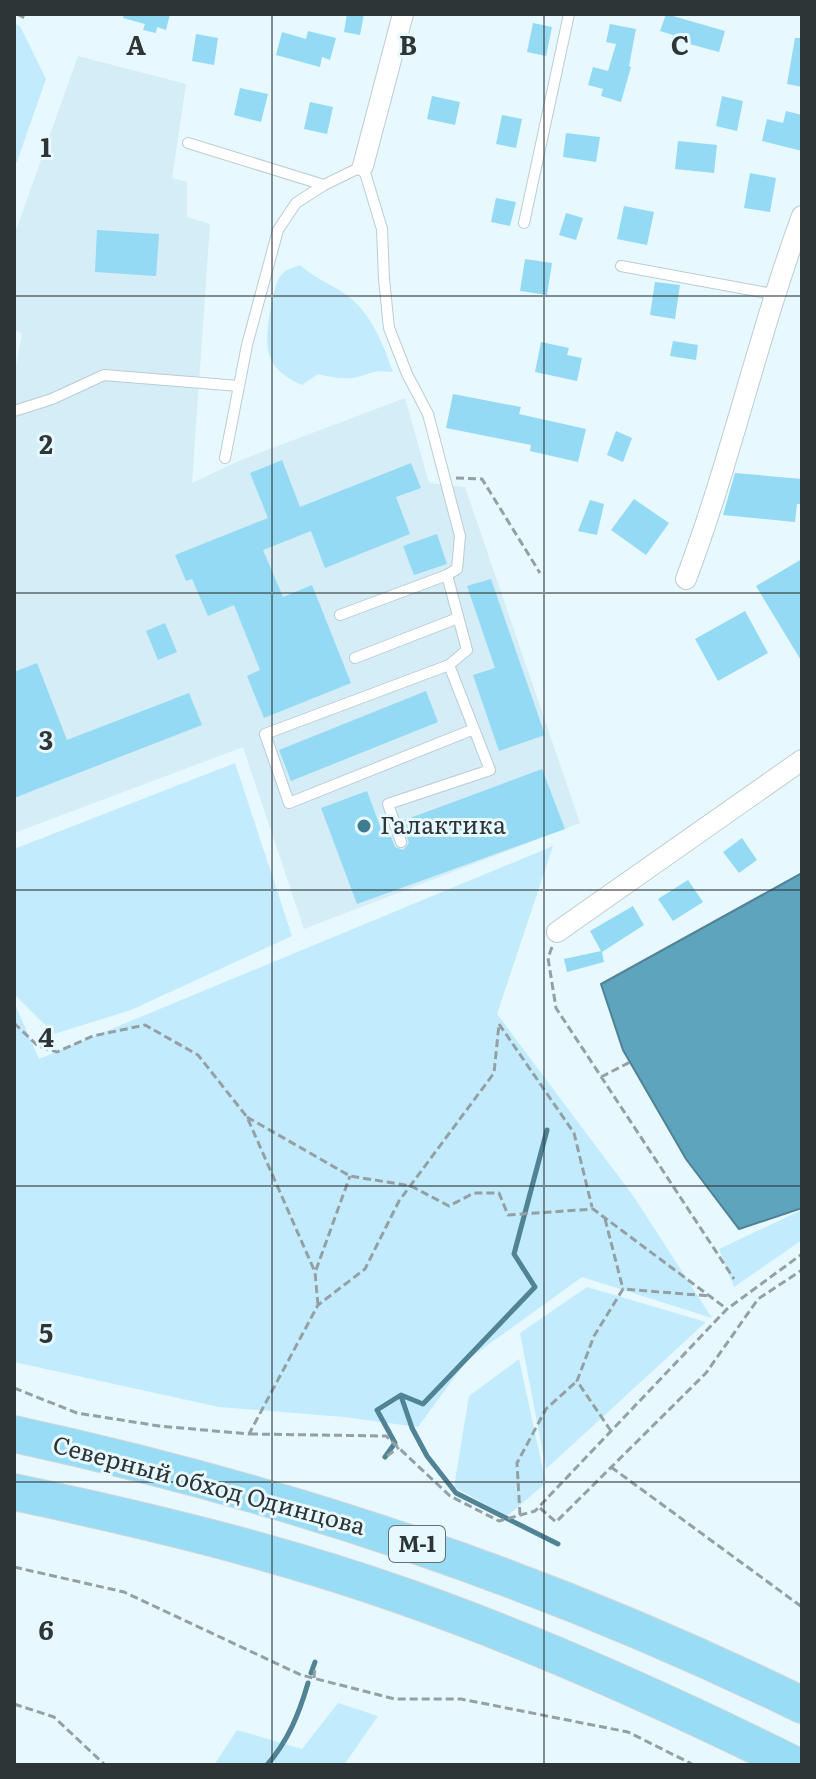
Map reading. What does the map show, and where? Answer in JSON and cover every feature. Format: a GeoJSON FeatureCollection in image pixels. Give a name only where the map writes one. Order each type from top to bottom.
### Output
{"type":"FeatureCollection","features":[{"type":"Feature","properties":{"kind":"highway","name":"Северный обход Одинцова"},"geometry":{"type":"LineString","coordinates":[[14,1434],[123,1458],[265,1496],[423,1546],[698,1654],[802,1705]]}},
{"type":"Feature","properties":{"kind":"highway","name":"Северный обход Одинцова"},"geometry":{"type":"LineString","coordinates":[[14,1492],[104,1511],[269,1554],[405,1597],[559,1656],[664,1701],[795,1765]]}},
{"type":"Feature","properties":{"kind":"street"},"geometry":{"type":"LineString","coordinates":[[363,166],[403,14]]}},
{"type":"Feature","properties":{"kind":"street"},"geometry":{"type":"LineString","coordinates":[[686,579],[705,528],[773,294],[802,216]]}},
{"type":"Feature","properties":{"kind":"street"},"geometry":{"type":"LineString","coordinates":[[557,932],[802,760]]}},
{"type":"Feature","properties":{"kind":"lane"},"geometry":{"type":"LineString","coordinates":[[524,223],[569,14]]}},
{"type":"Feature","properties":{"kind":"lane"},"geometry":{"type":"LineString","coordinates":[[188,143],[324,185]]}},
{"type":"Feature","properties":{"kind":"lane"},"geometry":{"type":"LineString","coordinates":[[225,458],[247,345],[278,230],[296,203],[363,166],[382,229],[389,328],[407,374],[428,414],[460,536],[457,569],[340,615]]}},
{"type":"Feature","properties":{"kind":"lane"},"geometry":{"type":"LineString","coordinates":[[621,266],[773,294]]}},
{"type":"Feature","properties":{"kind":"lane"},"geometry":{"type":"LineString","coordinates":[[14,411],[52,399],[104,375],[239,386]]}},
{"type":"Feature","properties":{"kind":"lane"},"geometry":{"type":"LineString","coordinates":[[447,575],[467,650],[449,665],[265,734],[289,803],[474,729]]}},
{"type":"Feature","properties":{"kind":"lane"},"geometry":{"type":"LineString","coordinates":[[355,658],[458,618]]}},
{"type":"Feature","properties":{"kind":"lane"},"geometry":{"type":"LineString","coordinates":[[401,842],[388,804],[490,770],[449,665]]}},
{"type":"Feature","properties":{"kind":"path"},"geometry":{"type":"LineString","coordinates":[[17,14],[25,18]]}},
{"type":"Feature","properties":{"kind":"path"},"geometry":{"type":"LineString","coordinates":[[444,477],[482,479],[540,573]]}},
{"type":"Feature","properties":{"kind":"path"},"geometry":{"type":"LineString","coordinates":[[557,932],[548,958],[556,1008],[734,1279]]}},
{"type":"Feature","properties":{"kind":"path"},"geometry":{"type":"LineString","coordinates":[[14,1023],[38,1046],[57,1052],[93,1036],[145,1025],[198,1055],[247,1117],[315,1272],[318,1305]]}},
{"type":"Feature","properties":{"kind":"path"},"geometry":{"type":"LineString","coordinates":[[249,1434],[318,1305],[365,1269],[399,1201],[494,1073],[499,1024],[574,1133],[593,1209],[727,1309]]}},
{"type":"Feature","properties":{"kind":"path"},"geometry":{"type":"LineString","coordinates":[[601,1077],[630,1062]]}},
{"type":"Feature","properties":{"kind":"path"},"geometry":{"type":"LineString","coordinates":[[247,1117],[350,1176],[411,1186],[449,1206],[474,1193],[499,1193],[508,1215],[593,1209]]}},
{"type":"Feature","properties":{"kind":"path"},"geometry":{"type":"LineString","coordinates":[[315,1272],[350,1176]]}},
{"type":"Feature","properties":{"kind":"path"},"geometry":{"type":"LineString","coordinates":[[520,1515],[517,1463],[546,1409],[577,1381],[594,1336],[623,1289],[605,1218]]}},
{"type":"Feature","properties":{"kind":"path"},"geometry":{"type":"LineString","coordinates":[[14,1388],[77,1413],[159,1426],[249,1434],[386,1436],[450,1496],[499,1521],[535,1511],[727,1309],[802,1254]]}},
{"type":"Feature","properties":{"kind":"path"},"geometry":{"type":"LineString","coordinates":[[539,1507],[556,1522],[706,1373],[758,1299],[802,1270]]}},
{"type":"Feature","properties":{"kind":"path"},"geometry":{"type":"LineString","coordinates":[[623,1289],[710,1296]]}},
{"type":"Feature","properties":{"kind":"path"},"geometry":{"type":"LineString","coordinates":[[577,1381],[611,1431]]}},
{"type":"Feature","properties":{"kind":"path"},"geometry":{"type":"LineString","coordinates":[[387,1456],[399,1447]]}},
{"type":"Feature","properties":{"kind":"path"},"geometry":{"type":"LineString","coordinates":[[611,1467],[802,1607]]}},
{"type":"Feature","properties":{"kind":"path"},"geometry":{"type":"LineString","coordinates":[[14,1567],[124,1592],[314,1679],[395,1699],[461,1699],[628,1732],[694,1765]]}},
{"type":"Feature","properties":{"kind":"path"},"geometry":{"type":"LineString","coordinates":[[314,1679],[315,1666]]}},
{"type":"Feature","properties":{"kind":"path"},"geometry":{"type":"LineString","coordinates":[[14,1704],[54,1717],[105,1765]]}},
{"type":"Feature","properties":{"kind":"shaded area"},"geometry":{"type":"Polygon","coordinates":[[[14,23],[20,26],[46,79],[14,170],[14,23]]]}},
{"type":"Feature","properties":{"kind":"shaded area"},"geometry":{"type":"Polygon","coordinates":[[[78,56],[186,84],[172,178],[187,182],[187,217],[210,224],[192,483],[241,460],[405,398],[429,483],[465,487],[580,823],[304,929],[243,747],[14,833],[14,376],[22,334],[14,329],[14,236],[78,56]]]}},
{"type":"Feature","properties":{"kind":"shaded area"},"geometry":{"type":"Polygon","coordinates":[[[300,265],[348,296],[364,312],[381,341],[393,372],[348,378],[318,374],[302,385],[278,370],[268,351],[267,340],[272,302],[281,276],[300,265]]]}},
{"type":"Feature","properties":{"kind":"shaded area"},"geometry":{"type":"Polygon","coordinates":[[[235,763],[292,936],[131,1010],[54,1034],[14,994],[14,849],[235,763]]]}},
{"type":"Feature","properties":{"kind":"shaded area"},"geometry":{"type":"Polygon","coordinates":[[[553,846],[497,1014],[634,1197],[712,1318],[582,1277],[467,1360],[418,1427],[344,1417],[219,1407],[14,1362],[14,1002],[39,1059],[553,846]]]}},
{"type":"Feature","properties":{"kind":"shaded area"},"geometry":{"type":"Polygon","coordinates":[[[802,873],[802,1208],[739,1229],[686,1159],[623,1050],[601,984],[802,873]]]}},
{"type":"Feature","properties":{"kind":"shaded area"},"geometry":{"type":"Polygon","coordinates":[[[802,1210],[802,1240],[734,1287],[719,1249],[802,1210]]]}},
{"type":"Feature","properties":{"kind":"shaded area"},"geometry":{"type":"Polygon","coordinates":[[[587,1287],[706,1322],[546,1469],[520,1333],[587,1287]]]}},
{"type":"Feature","properties":{"kind":"shaded area"},"geometry":{"type":"Polygon","coordinates":[[[519,1359],[546,1483],[507,1516],[454,1487],[469,1396],[519,1359]]]}},
{"type":"Feature","properties":{"kind":"shaded area"},"geometry":{"type":"Polygon","coordinates":[[[338,1703],[378,1716],[344,1765],[214,1765],[237,1730],[302,1749],[338,1703]]]}},
{"type":"Feature","properties":{"kind":"building"},"geometry":{"type":"Polygon","coordinates":[[[124,14],[170,14],[166,30],[157,27],[156,33],[143,30],[145,24],[123,18],[124,14]]]}},
{"type":"Feature","properties":{"kind":"building"},"geometry":{"type":"Polygon","coordinates":[[[347,14],[364,14],[360,35],[344,32],[347,14]]]}},
{"type":"Feature","properties":{"kind":"building"},"geometry":{"type":"Polygon","coordinates":[[[666,14],[725,31],[719,52],[671,39],[673,35],[660,31],[666,14]]]}},
{"type":"Feature","properties":{"kind":"building"},"geometry":{"type":"Polygon","coordinates":[[[533,23],[552,27],[546,56],[527,52],[533,23]]]}},
{"type":"Feature","properties":{"kind":"building"},"geometry":{"type":"Polygon","coordinates":[[[610,24],[636,29],[631,67],[621,102],[601,96],[603,89],[588,85],[593,67],[608,71],[616,44],[606,42],[610,24]]]}},
{"type":"Feature","properties":{"kind":"building"},"geometry":{"type":"Polygon","coordinates":[[[308,31],[336,38],[330,60],[322,57],[320,67],[276,55],[282,32],[306,39],[308,31]]]}},
{"type":"Feature","properties":{"kind":"building"},"geometry":{"type":"Polygon","coordinates":[[[196,34],[218,38],[214,65],[192,61],[196,34]]]}},
{"type":"Feature","properties":{"kind":"building"},"geometry":{"type":"Polygon","coordinates":[[[795,38],[802,38],[802,87],[787,84],[795,38]]]}},
{"type":"Feature","properties":{"kind":"building"},"geometry":{"type":"Polygon","coordinates":[[[240,88],[268,94],[261,122],[234,115],[240,88]]]}},
{"type":"Feature","properties":{"kind":"building"},"geometry":{"type":"Polygon","coordinates":[[[432,96],[460,102],[455,125],[427,119],[432,96]]]}},
{"type":"Feature","properties":{"kind":"building"},"geometry":{"type":"Polygon","coordinates":[[[722,96],[743,101],[737,131],[716,126],[722,96]]]}},
{"type":"Feature","properties":{"kind":"building"},"geometry":{"type":"Polygon","coordinates":[[[310,102],[333,107],[327,134],[304,129],[310,102]]]}},
{"type":"Feature","properties":{"kind":"building"},"geometry":{"type":"Polygon","coordinates":[[[786,111],[802,115],[802,151],[762,141],[767,119],[783,123],[786,111]]]}},
{"type":"Feature","properties":{"kind":"building"},"geometry":{"type":"Polygon","coordinates":[[[502,115],[522,119],[516,148],[496,144],[502,115]]]}},
{"type":"Feature","properties":{"kind":"building"},"geometry":{"type":"Polygon","coordinates":[[[566,133],[600,137],[596,162],[563,157],[566,133]]]}},
{"type":"Feature","properties":{"kind":"building"},"geometry":{"type":"Polygon","coordinates":[[[678,141],[717,145],[714,173],[675,169],[678,141]]]}},
{"type":"Feature","properties":{"kind":"building"},"geometry":{"type":"Polygon","coordinates":[[[750,173],[776,178],[770,212],[744,208],[750,173]]]}},
{"type":"Feature","properties":{"kind":"building"},"geometry":{"type":"Polygon","coordinates":[[[496,198],[516,202],[510,226],[491,222],[496,198]]]}},
{"type":"Feature","properties":{"kind":"building"},"geometry":{"type":"Polygon","coordinates":[[[624,206],[654,212],[647,245],[617,239],[624,206]]]}},
{"type":"Feature","properties":{"kind":"building"},"geometry":{"type":"Polygon","coordinates":[[[566,213],[583,218],[576,240],[559,235],[566,213]]]}},
{"type":"Feature","properties":{"kind":"building"},"geometry":{"type":"Polygon","coordinates":[[[97,230],[159,234],[156,276],[95,272],[97,230]]]}},
{"type":"Feature","properties":{"kind":"building"},"geometry":{"type":"Polygon","coordinates":[[[525,259],[552,263],[547,295],[520,291],[525,259]]]}},
{"type":"Feature","properties":{"kind":"building"},"geometry":{"type":"Polygon","coordinates":[[[655,282],[680,285],[675,319],[650,315],[655,282]]]}},
{"type":"Feature","properties":{"kind":"building"},"geometry":{"type":"Polygon","coordinates":[[[673,341],[698,345],[696,360],[670,356],[673,341]]]}},
{"type":"Feature","properties":{"kind":"building"},"geometry":{"type":"Polygon","coordinates":[[[541,342],[569,348],[567,355],[582,358],[577,381],[535,372],[541,342]]]}},
{"type":"Feature","properties":{"kind":"building"},"geometry":{"type":"Polygon","coordinates":[[[453,394],[521,407],[519,414],[586,429],[578,462],[530,451],[531,445],[446,428],[453,394]]]}},
{"type":"Feature","properties":{"kind":"building"},"geometry":{"type":"Polygon","coordinates":[[[616,431],[632,438],[623,462],[607,455],[616,431]]]}},
{"type":"Feature","properties":{"kind":"building"},"geometry":{"type":"Polygon","coordinates":[[[282,460],[300,507],[411,463],[421,488],[396,497],[410,534],[325,568],[311,531],[263,550],[283,597],[312,585],[351,683],[264,718],[247,676],[260,670],[234,605],[208,616],[192,579],[186,581],[175,555],[268,518],[250,473],[282,460]]]}},
{"type":"Feature","properties":{"kind":"building"},"geometry":{"type":"Polygon","coordinates":[[[735,473],[802,479],[802,504],[797,504],[795,522],[723,515],[735,473]]]}},
{"type":"Feature","properties":{"kind":"building"},"geometry":{"type":"Polygon","coordinates":[[[634,499],[669,523],[646,555],[611,530],[634,499]]]}},
{"type":"Feature","properties":{"kind":"building"},"geometry":{"type":"Polygon","coordinates":[[[590,500],[604,504],[597,535],[578,531],[590,500]]]}},
{"type":"Feature","properties":{"kind":"building"},"geometry":{"type":"Polygon","coordinates":[[[437,534],[447,564],[414,575],[403,546],[437,534]]]}},
{"type":"Feature","properties":{"kind":"building"},"geometry":{"type":"Polygon","coordinates":[[[802,559],[802,662],[756,586],[802,559]]]}},
{"type":"Feature","properties":{"kind":"building"},"geometry":{"type":"Polygon","coordinates":[[[491,579],[545,735],[499,751],[473,675],[495,668],[467,586],[491,579]]]}},
{"type":"Feature","properties":{"kind":"building"},"geometry":{"type":"Polygon","coordinates":[[[745,611],[768,653],[718,681],[695,639],[745,611]]]}},
{"type":"Feature","properties":{"kind":"building"},"geometry":{"type":"Polygon","coordinates":[[[165,623],[177,652],[158,660],[146,631],[165,623]]]}},
{"type":"Feature","properties":{"kind":"building"},"geometry":{"type":"Polygon","coordinates":[[[37,663],[67,740],[189,693],[202,725],[14,798],[14,672],[37,663]]]}},
{"type":"Feature","properties":{"kind":"building"},"geometry":{"type":"Polygon","coordinates":[[[426,691],[438,722],[291,781],[279,750],[426,691]]]}},
{"type":"Feature","properties":{"kind":"building"},"geometry":{"type":"Polygon","coordinates":[[[542,769],[565,829],[357,904],[321,808],[367,791],[381,829],[387,827],[395,847],[403,850],[409,843],[402,821],[542,769]]]}},
{"type":"Feature","properties":{"kind":"building"},"geometry":{"type":"Polygon","coordinates":[[[742,838],[757,860],[739,873],[723,852],[742,838]]]}},
{"type":"Feature","properties":{"kind":"building"},"geometry":{"type":"Polygon","coordinates":[[[688,880],[703,902],[673,921],[658,899],[688,880]]]}},
{"type":"Feature","properties":{"kind":"building"},"geometry":{"type":"Polygon","coordinates":[[[633,906],[644,925],[602,952],[604,962],[567,972],[564,959],[601,951],[590,931],[633,906]]]}},
{"type":"Feature","properties":{"kind":"waterway"},"geometry":{"type":"LineString","coordinates":[[385,1457],[395,1443],[377,1410],[401,1395],[423,1404],[535,1287],[514,1254],[547,1130]]}},
{"type":"Feature","properties":{"kind":"waterway"},"geometry":{"type":"LineString","coordinates":[[401,1396],[412,1428],[427,1456],[456,1493],[558,1544]]}},
{"type":"Feature","properties":{"kind":"waterway"},"geometry":{"type":"LineString","coordinates":[[311,1673],[315,1662]]}},
{"type":"Feature","properties":{"kind":"waterway"},"geometry":{"type":"LineString","coordinates":[[267,1765],[292,1727],[308,1683]]}},
{"type":"Feature","properties":{"kind":"place","name":"Галактика"},"geometry":{"type":"Point","coordinates":[364,826]}}]}
